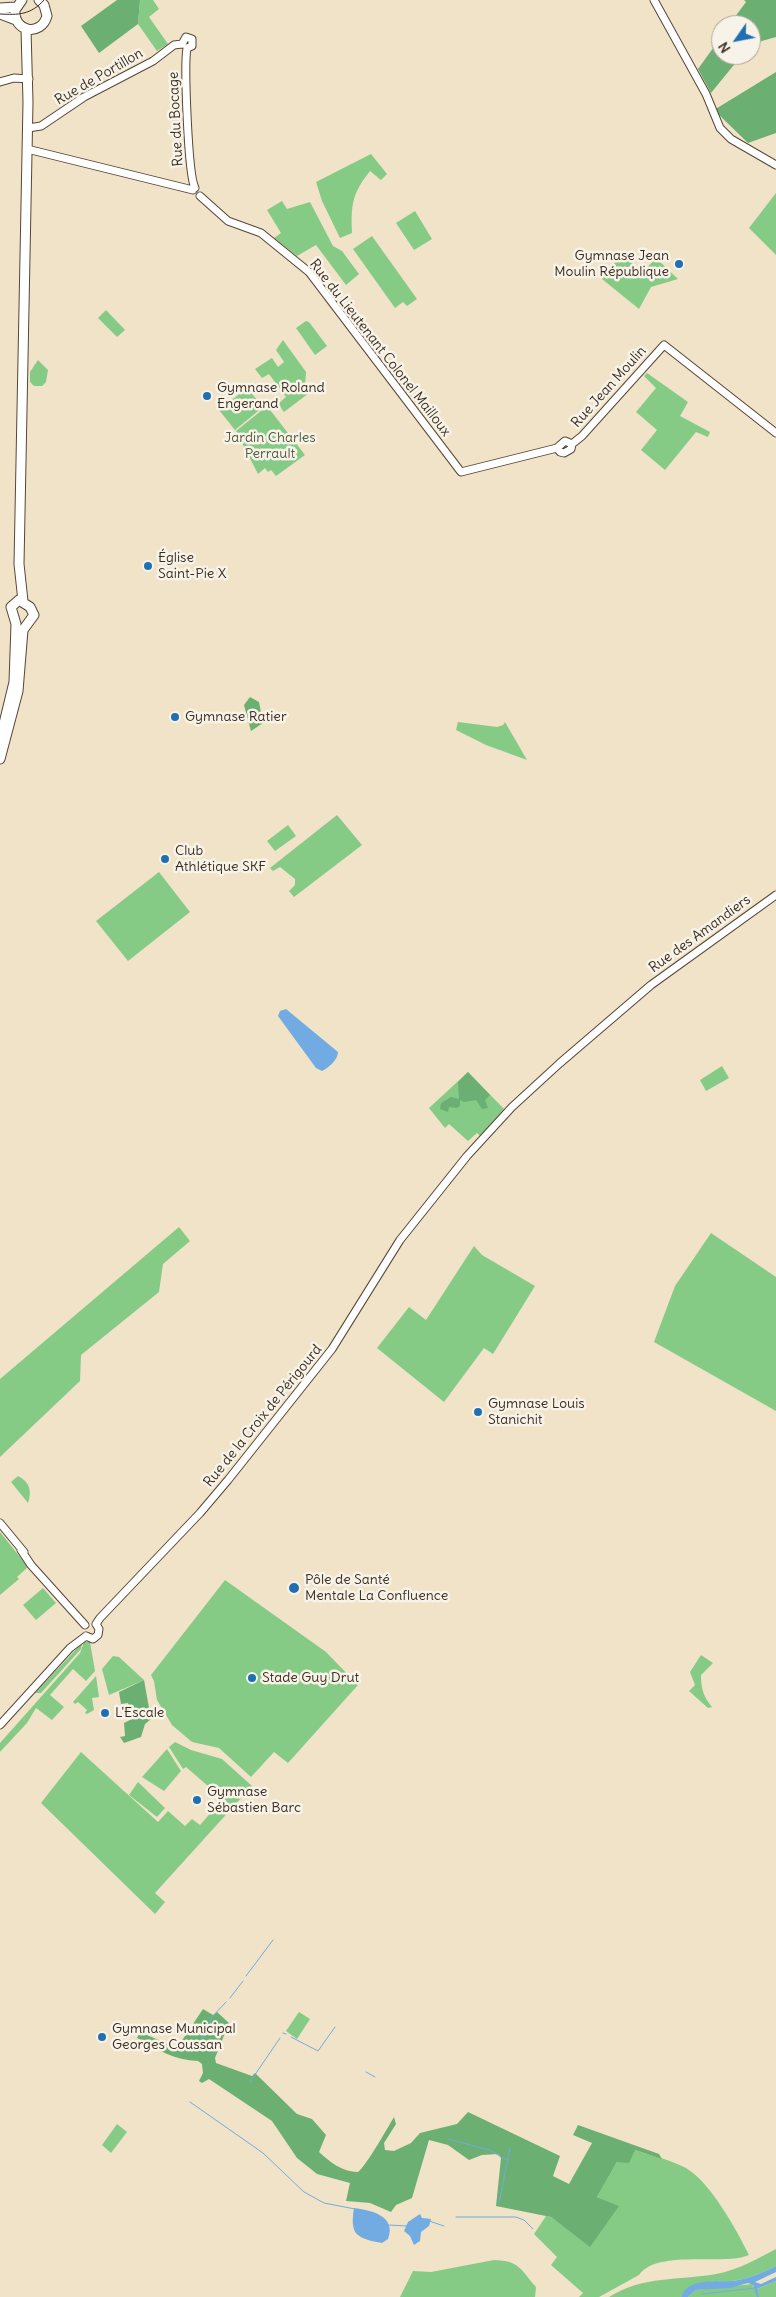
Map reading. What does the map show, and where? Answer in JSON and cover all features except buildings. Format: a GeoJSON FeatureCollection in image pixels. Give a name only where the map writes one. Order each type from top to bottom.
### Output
{"type":"FeatureCollection","features":[{"type":"Feature","properties":{"kind":"main road"},"geometry":{"type":"LineString","coordinates":[[30,29],[44,23],[47,16],[46,8],[39,0]]}},
{"type":"Feature","properties":{"kind":"main road"},"geometry":{"type":"LineString","coordinates":[[0,8],[19,3],[16,20]]}},
{"type":"Feature","properties":{"kind":"main road"},"geometry":{"type":"LineString","coordinates":[[0,14],[16,20],[30,29],[32,42],[27,152],[19,601]]}},
{"type":"Feature","properties":{"kind":"main road"},"geometry":{"type":"LineString","coordinates":[[0,740],[14,682],[16,624],[10,607],[19,601]]}},
{"type":"Feature","properties":{"kind":"main road"},"geometry":{"type":"LineString","coordinates":[[0,759],[18,690],[23,630],[34,615],[30,607],[19,601]]}},
{"type":"Feature","properties":{"kind":"main road"},"geometry":{"type":"LineString","coordinates":[[13,616],[22,623],[27,624]]}},
{"type":"Feature","properties":{"kind":"street"},"geometry":{"type":"LineString","coordinates":[[655,2],[706,94],[720,128],[731,139],[776,165]]}},
{"type":"Feature","properties":{"kind":"street","name":"Rue de Portillon"},"geometry":{"type":"LineString","coordinates":[[28,128],[42,126],[84,97],[153,61],[174,45],[185,46]]}},
{"type":"Feature","properties":{"kind":"street","name":"Rue du Bocage"},"geometry":{"type":"LineString","coordinates":[[185,46],[194,189]]}},
{"type":"Feature","properties":{"kind":"street"},"geometry":{"type":"LineString","coordinates":[[0,82],[14,78],[29,79]]}},
{"type":"Feature","properties":{"kind":"street"},"geometry":{"type":"LineString","coordinates":[[27,152],[194,189]]}},
{"type":"Feature","properties":{"kind":"street","name":"Rue du Lieutenant Colonel Mailloux"},"geometry":{"type":"LineString","coordinates":[[194,189],[194,195],[200,196],[222,217],[261,233],[309,272],[461,472],[557,448]]}},
{"type":"Feature","properties":{"kind":"street","name":"Rue Jean Moulin"},"geometry":{"type":"LineString","coordinates":[[557,448],[560,452],[564,453],[571,449],[572,444],[582,436],[664,344],[776,432]]}},
{"type":"Feature","properties":{"kind":"street","name":"Rue des Amandiers"},"geometry":{"type":"LineString","coordinates":[[639,995],[776,895]]}},
{"type":"Feature","properties":{"kind":"street","name":"Rue de la Croix de Périgourd"},"geometry":{"type":"LineString","coordinates":[[96,1624],[142,1572],[206,1507],[314,1369],[319,1367],[400,1240],[467,1156],[531,1088],[639,995]]}},
{"type":"Feature","properties":{"kind":"street"},"geometry":{"type":"LineString","coordinates":[[0,1523],[85,1625]]}},
{"type":"Feature","properties":{"kind":"street"},"geometry":{"type":"LineString","coordinates":[[92,1622],[96,1624],[99,1629],[98,1635],[93,1638],[86,1636],[83,1630],[85,1625],[92,1622]]}},
{"type":"Feature","properties":{"kind":"street"},"geometry":{"type":"LineString","coordinates":[[0,1725],[75,1644],[86,1636]]}},
{"type":"Feature","properties":{"kind":"street"},"geometry":{"type":"LineString","coordinates":[[0,1730],[73,1650],[75,1644]]}},
{"type":"Feature","properties":{"kind":"green space"},"geometry":{"type":"Polygon","coordinates":[[[117,0],[140,0],[138,24],[99,53],[81,26],[117,0]]]}},
{"type":"Feature","properties":{"kind":"green space"},"geometry":{"type":"Polygon","coordinates":[[[140,0],[153,0],[159,9],[149,17],[168,44],[157,51],[138,24],[140,0]]]}},
{"type":"Feature","properties":{"kind":"green space"},"geometry":{"type":"Polygon","coordinates":[[[744,0],[776,0],[776,37],[761,41],[761,15],[736,15],[746,2],[744,0]]]}},
{"type":"Feature","properties":{"kind":"green space"},"geometry":{"type":"Polygon","coordinates":[[[711,51],[711,65],[734,65],[711,93],[698,69],[711,51]]]}},
{"type":"Feature","properties":{"kind":"green space"},"geometry":{"type":"Polygon","coordinates":[[[776,72],[776,133],[748,143],[714,110],[776,72]]]}},
{"type":"Feature","properties":{"kind":"green space"},"geometry":{"type":"Polygon","coordinates":[[[371,154],[387,174],[381,180],[370,171],[364,179],[359,186],[354,200],[352,233],[340,238],[322,201],[316,182],[371,154]]]}},
{"type":"Feature","properties":{"kind":"green space"},"geometry":{"type":"Polygon","coordinates":[[[776,193],[776,255],[749,228],[776,193]]]}},
{"type":"Feature","properties":{"kind":"green space"},"geometry":{"type":"Polygon","coordinates":[[[282,201],[287,209],[310,202],[333,246],[342,251],[359,274],[346,285],[316,245],[297,256],[274,238],[281,233],[267,210],[282,201]]]}},
{"type":"Feature","properties":{"kind":"green space"},"geometry":{"type":"Polygon","coordinates":[[[415,211],[432,239],[414,250],[396,223],[415,211]]]}},
{"type":"Feature","properties":{"kind":"green space"},"geometry":{"type":"Polygon","coordinates":[[[372,236],[417,299],[407,306],[403,302],[395,308],[353,249],[372,236]]]}},
{"type":"Feature","properties":{"kind":"green space"},"geometry":{"type":"Polygon","coordinates":[[[622,254],[642,273],[656,258],[678,279],[651,287],[639,309],[602,279],[622,254]]]}},
{"type":"Feature","properties":{"kind":"green space"},"geometry":{"type":"Polygon","coordinates":[[[106,310],[125,330],[117,337],[98,318],[106,310]]]}},
{"type":"Feature","properties":{"kind":"green space"},"geometry":{"type":"Polygon","coordinates":[[[306,321],[309,322],[327,346],[315,355],[296,328],[306,321]]]}},
{"type":"Feature","properties":{"kind":"green space"},"geometry":{"type":"Polygon","coordinates":[[[283,340],[306,372],[305,386],[309,393],[284,412],[278,404],[286,397],[269,374],[262,378],[255,369],[272,358],[278,367],[284,362],[276,350],[283,340]]]}},
{"type":"Feature","properties":{"kind":"green space"},"geometry":{"type":"Polygon","coordinates":[[[38,360],[48,370],[46,382],[42,386],[34,386],[30,382],[30,372],[38,360]]]}},
{"type":"Feature","properties":{"kind":"green space"},"geometry":{"type":"Polygon","coordinates":[[[647,373],[688,402],[680,416],[710,432],[708,437],[696,432],[665,470],[641,450],[657,430],[636,412],[656,388],[644,376],[647,373]]]}},
{"type":"Feature","properties":{"kind":"green space"},"geometry":{"type":"Polygon","coordinates":[[[247,388],[263,407],[235,430],[219,410],[247,388]]]}},
{"type":"Feature","properties":{"kind":"green space","name":"Jardin Charles Perrault"},"geometry":{"type":"Polygon","coordinates":[[[267,406],[305,455],[276,476],[271,470],[268,472],[265,468],[258,474],[242,443],[244,441],[236,431],[267,406]]]}},
{"type":"Feature","properties":{"kind":"green space"},"geometry":{"type":"Polygon","coordinates":[[[250,697],[259,702],[263,723],[251,731],[244,705],[250,697]]]}},
{"type":"Feature","properties":{"kind":"green space"},"geometry":{"type":"Polygon","coordinates":[[[458,722],[497,727],[505,722],[527,760],[486,745],[456,730],[458,722]]]}},
{"type":"Feature","properties":{"kind":"green space"},"geometry":{"type":"Polygon","coordinates":[[[337,815],[362,845],[294,897],[289,891],[295,885],[295,879],[280,867],[273,871],[270,868],[337,815]]]}},
{"type":"Feature","properties":{"kind":"green space"},"geometry":{"type":"Polygon","coordinates":[[[288,825],[296,836],[275,851],[267,841],[288,825]]]}},
{"type":"Feature","properties":{"kind":"green space"},"geometry":{"type":"Polygon","coordinates":[[[159,872],[190,912],[128,961],[96,921],[159,872]]]}},
{"type":"Feature","properties":{"kind":"green space"},"geometry":{"type":"Polygon","coordinates":[[[722,1066],[729,1078],[706,1091],[700,1080],[722,1066]]]}},
{"type":"Feature","properties":{"kind":"green space"},"geometry":{"type":"Polygon","coordinates":[[[468,1072],[504,1109],[481,1137],[477,1133],[468,1141],[449,1124],[445,1128],[429,1108],[468,1072]]]}},
{"type":"Feature","properties":{"kind":"green space"},"geometry":{"type":"Polygon","coordinates":[[[468,1072],[490,1095],[485,1100],[488,1108],[482,1109],[476,1100],[464,1102],[460,1100],[460,1106],[457,1108],[449,1107],[448,1112],[440,1109],[441,1103],[451,1097],[459,1099],[458,1082],[468,1072]]]}},
{"type":"Feature","properties":{"kind":"green space"},"geometry":{"type":"Polygon","coordinates":[[[179,1227],[190,1241],[163,1264],[159,1292],[81,1355],[80,1381],[0,1457],[0,1379],[179,1227]]]}},
{"type":"Feature","properties":{"kind":"green space"},"geometry":{"type":"Polygon","coordinates":[[[711,1233],[776,1277],[776,1411],[654,1342],[675,1286],[711,1233]]]}},
{"type":"Feature","properties":{"kind":"green space"},"geometry":{"type":"Polygon","coordinates":[[[474,1246],[482,1255],[535,1286],[493,1354],[484,1348],[444,1402],[377,1348],[409,1307],[426,1320],[474,1246]]]}},
{"type":"Feature","properties":{"kind":"green space"},"geometry":{"type":"Polygon","coordinates":[[[18,1476],[29,1487],[28,1503],[11,1482],[18,1476]]]}},
{"type":"Feature","properties":{"kind":"green space"},"geometry":{"type":"Polygon","coordinates":[[[0,1532],[28,1567],[17,1577],[19,1579],[0,1595],[0,1532]]]}},
{"type":"Feature","properties":{"kind":"green space","name":"Stade Guy Drut"},"geometry":{"type":"Polygon","coordinates":[[[225,1580],[326,1652],[358,1685],[288,1763],[274,1752],[251,1777],[219,1748],[192,1742],[172,1725],[157,1700],[154,1681],[151,1675],[225,1580]]]}},
{"type":"Feature","properties":{"kind":"green space"},"geometry":{"type":"Polygon","coordinates":[[[43,1588],[56,1603],[36,1620],[23,1605],[43,1588]]]}},
{"type":"Feature","properties":{"kind":"green space"},"geometry":{"type":"Polygon","coordinates":[[[84,1642],[90,1642],[95,1671],[86,1681],[73,1669],[50,1695],[64,1707],[52,1720],[36,1708],[27,1723],[0,1752],[0,1743],[80,1653],[84,1642]]]}},
{"type":"Feature","properties":{"kind":"green space"},"geometry":{"type":"Polygon","coordinates":[[[82,1643],[81,1649],[41,1693],[35,1693],[82,1643]]]}},
{"type":"Feature","properties":{"kind":"green space"},"geometry":{"type":"Polygon","coordinates":[[[701,1655],[713,1663],[701,1675],[703,1692],[712,1707],[708,1708],[689,1691],[695,1685],[690,1672],[701,1655]]]}},
{"type":"Feature","properties":{"kind":"green space"},"geometry":{"type":"Polygon","coordinates":[[[113,1656],[119,1657],[144,1680],[109,1695],[102,1669],[113,1656]]]}},
{"type":"Feature","properties":{"kind":"green space"},"geometry":{"type":"Polygon","coordinates":[[[96,1676],[99,1697],[92,1698],[94,1710],[87,1714],[85,1713],[87,1710],[78,1702],[75,1704],[73,1702],[96,1676]]]}},
{"type":"Feature","properties":{"kind":"green space"},"geometry":{"type":"Polygon","coordinates":[[[144,1680],[151,1719],[145,1724],[141,1737],[124,1743],[120,1737],[125,1736],[124,1723],[132,1719],[128,1703],[121,1704],[119,1692],[144,1680]]]}},
{"type":"Feature","properties":{"kind":"green space"},"geometry":{"type":"Polygon","coordinates":[[[175,1742],[191,1750],[222,1759],[252,1786],[155,1893],[165,1902],[155,1914],[41,1803],[81,1752],[158,1822],[168,1811],[185,1826],[192,1819],[200,1825],[223,1799],[186,1767],[183,1769],[169,1747],[175,1742]]]}},
{"type":"Feature","properties":{"kind":"green space"},"geometry":{"type":"Polygon","coordinates":[[[167,1749],[181,1771],[164,1791],[142,1777],[167,1749]]]}},
{"type":"Feature","properties":{"kind":"green space"},"geometry":{"type":"Polygon","coordinates":[[[138,1782],[165,1808],[157,1817],[129,1795],[138,1782]]]}},
{"type":"Feature","properties":{"kind":"green space"},"geometry":{"type":"Polygon","coordinates":[[[203,2009],[213,2015],[217,2012],[229,2023],[215,2058],[216,2063],[252,2076],[255,2073],[297,2114],[312,2119],[326,2135],[319,2152],[332,2163],[352,2172],[358,2172],[366,2163],[394,2117],[396,2124],[384,2143],[385,2150],[394,2151],[411,2143],[420,2133],[457,2124],[468,2112],[560,2156],[553,2176],[569,2184],[592,2143],[573,2135],[578,2125],[659,2154],[662,2159],[635,2150],[629,2163],[617,2162],[597,2197],[619,2206],[590,2247],[551,2217],[496,2206],[501,2158],[498,2154],[482,2155],[469,2160],[448,2145],[429,2140],[412,2198],[396,2205],[391,2212],[370,2203],[346,2201],[350,2183],[317,2174],[297,2158],[272,2121],[209,2079],[202,2083],[199,2081],[203,2073],[202,2064],[198,2061],[181,2059],[166,2054],[137,2038],[140,2032],[177,2048],[203,2009]]]}},
{"type":"Feature","properties":{"kind":"green space"},"geometry":{"type":"Polygon","coordinates":[[[299,2012],[310,2019],[297,2039],[286,2031],[299,2012]]]}},
{"type":"Feature","properties":{"kind":"green space"},"geometry":{"type":"Polygon","coordinates":[[[117,2124],[127,2132],[111,2153],[102,2145],[117,2124]]]}},
{"type":"Feature","properties":{"kind":"green space"},"geometry":{"type":"Polygon","coordinates":[[[635,2150],[680,2165],[705,2184],[722,2207],[749,2255],[738,2258],[660,2262],[648,2267],[639,2275],[599,2297],[579,2297],[583,2293],[551,2265],[557,2257],[534,2234],[546,2216],[551,2217],[590,2246],[618,2206],[597,2197],[617,2162],[635,2150]]]}},
{"type":"Feature","properties":{"kind":"green space"},"geometry":{"type":"Polygon","coordinates":[[[776,2249],[776,2266],[739,2280],[699,2283],[686,2290],[681,2297],[609,2297],[635,2285],[648,2282],[716,2274],[732,2270],[776,2249]]]}},
{"type":"Feature","properties":{"kind":"green space"},"geometry":{"type":"Polygon","coordinates":[[[494,2260],[509,2262],[519,2267],[536,2287],[535,2297],[400,2297],[413,2271],[431,2272],[494,2260]]]}},
{"type":"Feature","properties":{"kind":"green space"},"geometry":{"type":"Polygon","coordinates":[[[776,2281],[776,2297],[688,2297],[696,2290],[752,2284],[755,2290],[776,2281]]]}},
{"type":"Feature","properties":{"kind":"water"},"geometry":{"type":"Polygon","coordinates":[[[286,1009],[338,1052],[335,1061],[330,1066],[322,1071],[316,1068],[278,1016],[280,1011],[286,1009]]]}},
{"type":"Feature","properties":{"kind":"water"},"geometry":{"type":"Polygon","coordinates":[[[354,2208],[368,2210],[386,2220],[390,2231],[388,2239],[382,2243],[360,2237],[354,2229],[354,2208]]]}},
{"type":"Feature","properties":{"kind":"water"},"geometry":{"type":"Polygon","coordinates":[[[420,2214],[422,2218],[431,2219],[429,2226],[421,2232],[420,2241],[414,2245],[410,2236],[404,2231],[408,2222],[420,2214]]]}},
{"type":"Feature","properties":{"kind":"water"},"geometry":{"type":"Polygon","coordinates":[[[776,2266],[776,2272],[755,2282],[761,2284],[776,2277],[776,2281],[757,2289],[759,2297],[757,2297],[753,2285],[748,2283],[730,2288],[696,2290],[688,2297],[681,2297],[685,2290],[698,2283],[739,2280],[776,2266]]]}},
{"type":"Feature","properties":{"kind":"waterway"},"geometry":{"type":"LineString","coordinates":[[246,1976],[273,1940]]}},
{"type":"Feature","properties":{"kind":"waterway"},"geometry":{"type":"LineString","coordinates":[[230,1998],[243,1981]]}},
{"type":"Feature","properties":{"kind":"waterway"},"geometry":{"type":"LineString","coordinates":[[201,2044],[212,2017],[226,2002]]}},
{"type":"Feature","properties":{"kind":"waterway"},"geometry":{"type":"LineString","coordinates":[[291,2037],[318,2051],[335,2027]]}},
{"type":"Feature","properties":{"kind":"waterway"},"geometry":{"type":"LineString","coordinates":[[250,2082],[280,2038]]}},
{"type":"Feature","properties":{"kind":"waterway"},"geometry":{"type":"LineString","coordinates":[[366,2072],[375,2077]]}},
{"type":"Feature","properties":{"kind":"waterway"},"geometry":{"type":"LineString","coordinates":[[190,2102],[263,2153],[304,2192],[324,2203],[355,2209]]}},
{"type":"Feature","properties":{"kind":"waterway"},"geometry":{"type":"LineString","coordinates":[[448,2139],[489,2150],[507,2160]]}},
{"type":"Feature","properties":{"kind":"waterway"},"geometry":{"type":"LineString","coordinates":[[499,2203],[510,2148]]}},
{"type":"Feature","properties":{"kind":"waterway"},"geometry":{"type":"LineString","coordinates":[[456,2217],[516,2217],[524,2220],[533,2229]]}},
{"type":"Feature","properties":{"kind":"waterway"},"geometry":{"type":"LineString","coordinates":[[429,2221],[444,2226]]}},
{"type":"Feature","properties":{"kind":"waterway"},"geometry":{"type":"LineString","coordinates":[[389,2225],[407,2226]]}},
{"type":"Feature","properties":{"kind":"waterway"},"geometry":{"type":"LineString","coordinates":[[702,2294],[756,2288]]}},
{"type":"Feature","properties":{"kind":"tram line"},"geometry":{"type":"LineString","coordinates":[[0,14],[24,13],[34,9],[44,0]]}},
{"type":"Feature","properties":{"kind":"place","name":"Gymnase Jean Moulin République"},"geometry":{"type":"Point","coordinates":[679,264]}},
{"type":"Feature","properties":{"kind":"place","name":"Gymnase Roland Engerand"},"geometry":{"type":"Point","coordinates":[207,396]}},
{"type":"Feature","properties":{"kind":"place","name":"Église Saint-Pie X"},"geometry":{"type":"Point","coordinates":[148,566]}},
{"type":"Feature","properties":{"kind":"place","name":"Gymnase Ratier"},"geometry":{"type":"Point","coordinates":[175,717]}},
{"type":"Feature","properties":{"kind":"place","name":"Club Athlétique SKF"},"geometry":{"type":"Point","coordinates":[165,859]}},
{"type":"Feature","properties":{"kind":"place","name":"Gymnase Louis Stanichit"},"geometry":{"type":"Point","coordinates":[478,1412]}},
{"type":"Feature","properties":{"kind":"place","name":"Pôle de Santé Mentale La Confluence"},"geometry":{"type":"Point","coordinates":[294,1588]}},
{"type":"Feature","properties":{"kind":"place","name":"Stade Guy Drut"},"geometry":{"type":"Point","coordinates":[252,1678]}},
{"type":"Feature","properties":{"kind":"place","name":"L'Escale"},"geometry":{"type":"Point","coordinates":[105,1713]}},
{"type":"Feature","properties":{"kind":"place","name":"Gymnase Sébastien Barc"},"geometry":{"type":"Point","coordinates":[197,1800]}},
{"type":"Feature","properties":{"kind":"place","name":"Gymnase Municipal Georges Coussan"},"geometry":{"type":"Point","coordinates":[102,2037]}}]}
